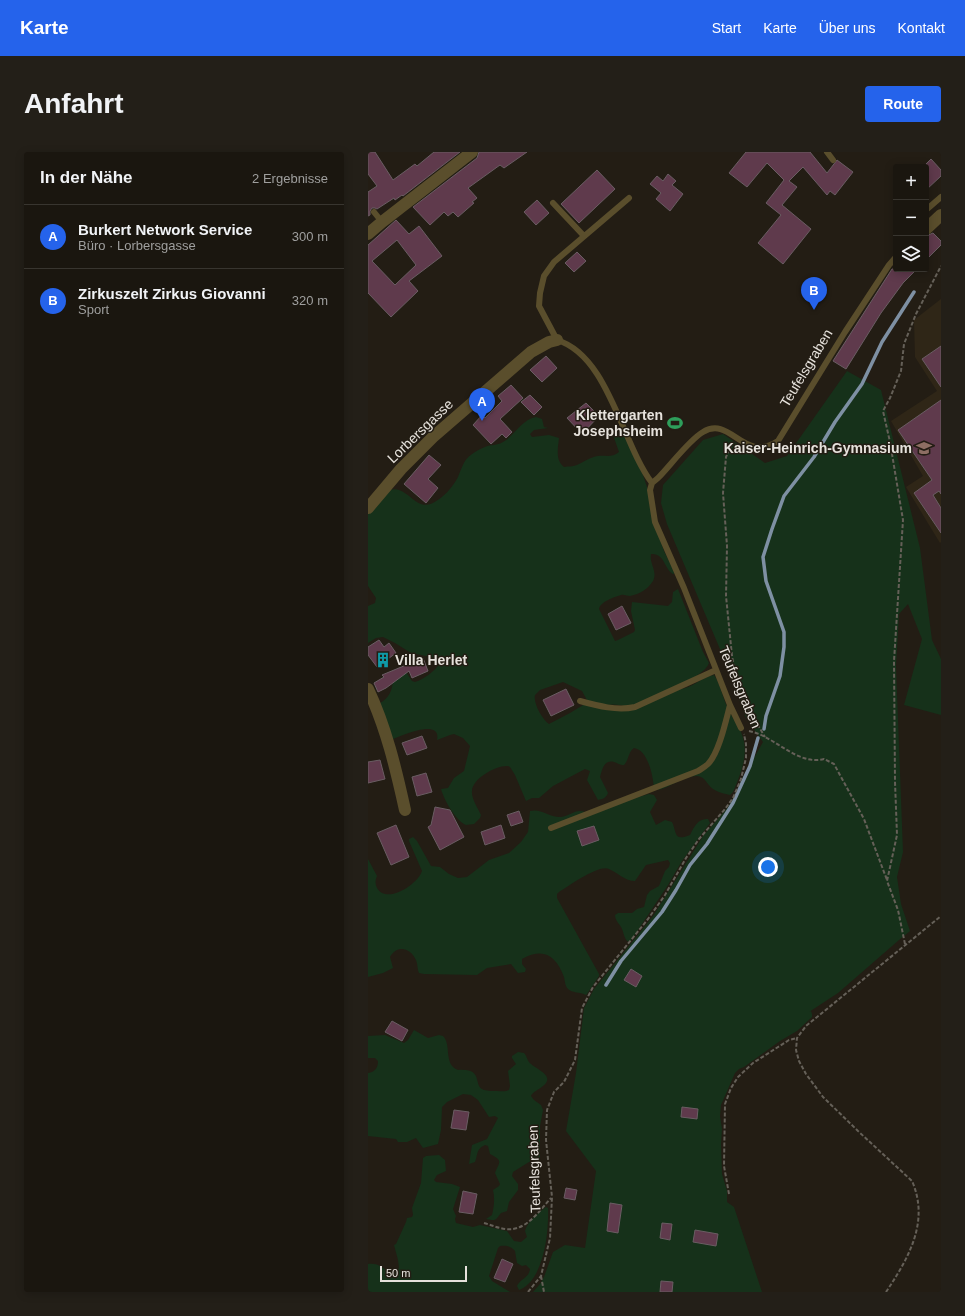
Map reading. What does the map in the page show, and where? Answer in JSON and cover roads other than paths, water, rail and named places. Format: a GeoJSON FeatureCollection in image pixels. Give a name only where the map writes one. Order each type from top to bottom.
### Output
{"type":"FeatureCollection","features":[{"type":"Feature","properties":{"kind":"street"},"geometry":{"type":"LineString","coordinates":[[368,234],[470,153]]}},
{"type":"Feature","properties":{"kind":"street"},"geometry":{"type":"LineString","coordinates":[[929,226],[941,215]]}},
{"type":"Feature","properties":{"kind":"street","name":"Lorbersgasse"},"geometry":{"type":"LineString","coordinates":[[368,508],[402,469],[433,437],[531,352],[549,342],[557,340]]}},
{"type":"Feature","properties":{"kind":"street"},"geometry":{"type":"LineString","coordinates":[[368,689],[374,702],[391,753],[405,810]]}},
{"type":"Feature","properties":{"kind":"lane"},"geometry":{"type":"LineString","coordinates":[[827,152],[833,160]]}},
{"type":"Feature","properties":{"kind":"lane"},"geometry":{"type":"LineString","coordinates":[[929,207],[941,197]]}},
{"type":"Feature","properties":{"kind":"lane"},"geometry":{"type":"LineString","coordinates":[[629,198],[554,262],[544,276],[539,306],[557,340],[566,343],[594,370],[611,398],[640,466],[652,483]]}},
{"type":"Feature","properties":{"kind":"lane"},"geometry":{"type":"LineString","coordinates":[[553,203],[584,236]]}},
{"type":"Feature","properties":{"kind":"lane"},"geometry":{"type":"LineString","coordinates":[[374,212],[382,222]]}},
{"type":"Feature","properties":{"kind":"lane","name":"Teufelsgraben"},"geometry":{"type":"LineString","coordinates":[[741,728],[730,705],[684,588],[655,522],[650,501],[650,490],[652,483],[696,437],[708,430],[719,428],[749,445],[758,448],[771,446],[778,441],[855,316],[893,260]]}},
{"type":"Feature","properties":{"kind":"lane"},"geometry":{"type":"LineString","coordinates":[[580,701],[600,706],[626,709],[635,707],[716,670]]}},
{"type":"Feature","properties":{"kind":"lane"},"geometry":{"type":"LineString","coordinates":[[552,828],[698,771],[709,764],[716,752],[726,723],[730,705]]}},
{"type":"Feature","properties":{"kind":"waterway"},"geometry":{"type":"LineString","coordinates":[[764,729],[766,716],[780,676],[784,647],[784,632],[766,581],[763,557],[772,529],[784,496],[814,457],[835,422],[862,384],[882,342],[914,292]]}},
{"type":"Feature","properties":{"kind":"waterway"},"geometry":{"type":"LineString","coordinates":[[606,985],[621,961],[662,912],[690,865],[707,844],[733,803],[750,766],[758,738]]}},
{"type":"Feature","properties":{"kind":"place","name":"Zirkuszelt Zirkus Giovanni"},"geometry":{"type":"Point","coordinates":[814,310]}},
{"type":"Feature","properties":{"kind":"place","name":"Burkert Network Service"},"geometry":{"type":"Point","coordinates":[482,421]}},
{"type":"Feature","properties":{"kind":"place","name":"Klettergarten Josephsheim"},"geometry":{"type":"Point","coordinates":[675,423]}},
{"type":"Feature","properties":{"kind":"place","name":"Kaiser-Heinrich-Gymnasium"},"geometry":{"type":"Point","coordinates":[924,448]}},
{"type":"Feature","properties":{"kind":"place","name":"Villa Herlet"},"geometry":{"type":"Point","coordinates":[383,660]}}]}
